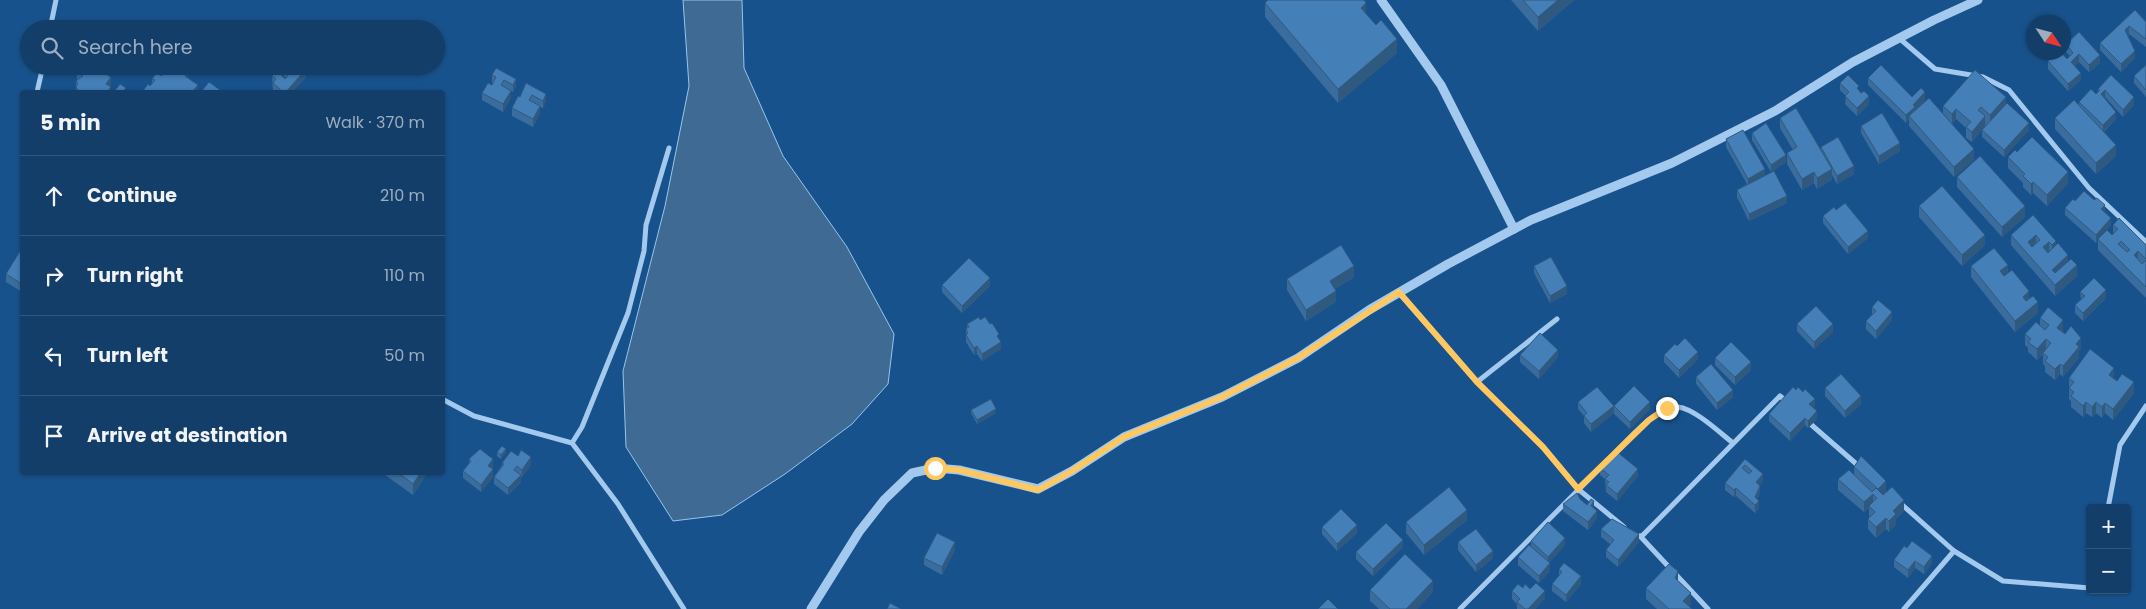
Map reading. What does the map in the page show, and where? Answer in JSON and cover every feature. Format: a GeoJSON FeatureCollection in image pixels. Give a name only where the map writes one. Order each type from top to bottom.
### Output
{"type":"FeatureCollection","features":[{"type":"Feature","properties":{"kind":"street"},"geometry":{"type":"LineString","coordinates":[[52,20],[56,0]]}},
{"type":"Feature","properties":{"kind":"street"},"geometry":{"type":"LineString","coordinates":[[1381,0],[1440,85],[1514,229]]}},
{"type":"Feature","properties":{"kind":"street"},"geometry":{"type":"LineString","coordinates":[[811,609],[859,532],[884,500],[912,473],[935,468],[959,470],[1038,490],[1072,471],[1124,437],[1222,397],[1298,358],[1399,292],[1514,229],[1698,150],[1775,111],[1853,62],[1978,0]]}},
{"type":"Feature","properties":{"kind":"street"},"geometry":{"type":"LineString","coordinates":[[1900,38],[1935,69],[1983,77],[2009,90],[2089,188],[2146,242]]}},
{"type":"Feature","properties":{"kind":"street"},"geometry":{"type":"LineString","coordinates":[[37,90],[41,75]]}},
{"type":"Feature","properties":{"kind":"street"},"geometry":{"type":"LineString","coordinates":[[572,443],[582,427],[628,314],[644,251],[646,225],[668,148]]}},
{"type":"Feature","properties":{"kind":"street"},"geometry":{"type":"LineString","coordinates":[[1399,292],[1477,382],[1543,447],[1578,489],[1629,531]]}},
{"type":"Feature","properties":{"kind":"street"},"geometry":{"type":"LineString","coordinates":[[1477,382],[1557,319]]}},
{"type":"Feature","properties":{"kind":"street"},"geometry":{"type":"LineString","coordinates":[[1642,537],[1780,396],[1795,409]]}},
{"type":"Feature","properties":{"kind":"street"},"geometry":{"type":"LineString","coordinates":[[445,401],[474,416],[572,443],[618,504],[684,609]]}},
{"type":"Feature","properties":{"kind":"street"},"geometry":{"type":"LineString","coordinates":[[1460,609],[1649,420],[1667,408],[1677,406],[1690,411],[1733,444]]}},
{"type":"Feature","properties":{"kind":"street"},"geometry":{"type":"LineString","coordinates":[[2109,504],[2120,445],[2146,406]]}},
{"type":"Feature","properties":{"kind":"street"},"geometry":{"type":"LineString","coordinates":[[1802,416],[1867,474]]}},
{"type":"Feature","properties":{"kind":"street"},"geometry":{"type":"LineString","coordinates":[[1896,500],[1954,551],[2004,581],[2086,588]]}},
{"type":"Feature","properties":{"kind":"street"},"geometry":{"type":"LineString","coordinates":[[1635,534],[1642,537],[1708,609]]}},
{"type":"Feature","properties":{"kind":"street"},"geometry":{"type":"LineString","coordinates":[[1904,609],[1954,551]]}},
{"type":"Feature","properties":{"kind":"water"},"geometry":{"type":"Polygon","coordinates":[[[683,0],[742,0],[744,68],[783,156],[847,247],[894,334],[888,384],[852,424],[785,474],[722,515],[673,521],[626,447],[623,371],[665,206],[689,86],[683,0]]]}},
{"type":"Feature","properties":{"kind":"building"},"geometry":{"type":"Polygon","coordinates":[[[1268,0],[1364,0],[1366,3],[1361,8],[1376,25],[1381,20],[1397,39],[1338,89],[1265,3],[1268,0]]]}},
{"type":"Feature","properties":{"kind":"building"},"geometry":{"type":"Polygon","coordinates":[[[1523,0],[1558,0],[1538,17],[1523,0]]]}},
{"type":"Feature","properties":{"kind":"building"},"geometry":{"type":"Polygon","coordinates":[[[2135,10],[2146,22],[2146,39],[2129,26],[2125,30],[2135,51],[2121,64],[2100,43],[2135,10]]]}},
{"type":"Feature","properties":{"kind":"building"},"geometry":{"type":"Polygon","coordinates":[[[2079,32],[2100,55],[2089,65],[2079,54],[2071,62],[2081,73],[2068,84],[2048,61],[2071,60],[2073,53],[2071,50],[2071,39],[2079,32]]]}},
{"type":"Feature","properties":{"kind":"building"},"geometry":{"type":"Polygon","coordinates":[[[1881,65],[1912,97],[1921,88],[1925,92],[1913,105],[1915,107],[1906,115],[1868,78],[1881,65]]]}},
{"type":"Feature","properties":{"kind":"building"},"geometry":{"type":"Polygon","coordinates":[[[2146,65],[2146,90],[2134,76],[2146,65]]]}},
{"type":"Feature","properties":{"kind":"building"},"geometry":{"type":"Polygon","coordinates":[[[496,68],[516,79],[513,85],[504,80],[501,85],[511,91],[503,104],[482,93],[488,83],[492,85],[496,77],[492,75],[496,68]]]}},
{"type":"Feature","properties":{"kind":"building"},"geometry":{"type":"Polygon","coordinates":[[[1975,70],[2006,97],[1990,115],[1981,107],[1978,110],[1985,116],[1972,132],[1966,127],[1971,122],[1956,109],[1952,114],[1943,106],[1975,70]]]}},
{"type":"Feature","properties":{"kind":"building"},"geometry":{"type":"Polygon","coordinates":[[[81,75],[107,75],[111,77],[106,84],[111,87],[109,90],[78,90],[76,87],[78,83],[76,81],[83,76],[81,75]]]}},
{"type":"Feature","properties":{"kind":"building"},"geometry":{"type":"Polygon","coordinates":[[[155,75],[186,75],[198,85],[194,90],[144,90],[148,84],[150,86],[155,80],[152,79],[155,75]]]}},
{"type":"Feature","properties":{"kind":"building"},"geometry":{"type":"Polygon","coordinates":[[[272,75],[281,75],[285,79],[288,75],[301,75],[288,90],[281,90],[273,83],[276,79],[272,75]]]}},
{"type":"Feature","properties":{"kind":"building"},"geometry":{"type":"Polygon","coordinates":[[[1848,75],[1859,86],[1857,88],[1861,93],[1864,91],[1869,96],[1857,108],[1845,96],[1849,92],[1840,83],[1848,75]]]}},
{"type":"Feature","properties":{"kind":"building"},"geometry":{"type":"Polygon","coordinates":[[[2111,75],[2134,97],[2123,110],[2105,90],[2101,94],[2116,112],[2103,125],[2079,102],[2091,89],[2096,94],[2100,90],[2098,89],[2111,75]]]}},
{"type":"Feature","properties":{"kind":"building"},"geometry":{"type":"Polygon","coordinates":[[[209,82],[220,90],[203,90],[209,82]]]}},
{"type":"Feature","properties":{"kind":"building"},"geometry":{"type":"Polygon","coordinates":[[[526,83],[546,94],[543,101],[532,95],[529,100],[540,106],[533,119],[512,108],[518,96],[520,97],[526,83]]]}},
{"type":"Feature","properties":{"kind":"building"},"geometry":{"type":"Polygon","coordinates":[[[120,84],[126,88],[124,90],[116,90],[120,84]]]}},
{"type":"Feature","properties":{"kind":"building"},"geometry":{"type":"Polygon","coordinates":[[[1929,98],[1974,149],[1954,167],[1909,116],[1929,98]]]}},
{"type":"Feature","properties":{"kind":"building"},"geometry":{"type":"Polygon","coordinates":[[[2074,100],[2116,145],[2096,163],[2055,118],[2074,100]]]}},
{"type":"Feature","properties":{"kind":"building"},"geometry":{"type":"Polygon","coordinates":[[[2007,103],[2029,123],[2004,150],[1982,130],[2007,103]]]}},
{"type":"Feature","properties":{"kind":"building"},"geometry":{"type":"Polygon","coordinates":[[[1796,108],[1832,169],[1817,178],[1814,172],[1802,179],[1787,153],[1797,147],[1780,118],[1796,108]]]}},
{"type":"Feature","properties":{"kind":"building"},"geometry":{"type":"Polygon","coordinates":[[[1882,113],[1900,143],[1879,156],[1861,126],[1882,113]]]}},
{"type":"Feature","properties":{"kind":"building"},"geometry":{"type":"Polygon","coordinates":[[[1766,123],[1786,155],[1771,165],[1752,133],[1766,123]]]}},
{"type":"Feature","properties":{"kind":"building"},"geometry":{"type":"Polygon","coordinates":[[[1743,130],[1765,169],[1748,179],[1726,139],[1743,130]]]}},
{"type":"Feature","properties":{"kind":"building"},"geometry":{"type":"Polygon","coordinates":[[[1838,137],[1854,166],[1837,176],[1821,147],[1838,137]]]}},
{"type":"Feature","properties":{"kind":"building"},"geometry":{"type":"Polygon","coordinates":[[[2032,137],[2068,172],[2047,195],[2033,182],[2031,184],[2023,176],[2025,174],[2008,157],[2015,150],[2017,152],[2032,137]]]}},
{"type":"Feature","properties":{"kind":"building"},"geometry":{"type":"Polygon","coordinates":[[[1980,156],[2025,206],[2002,227],[1957,177],[1980,156]]]}},
{"type":"Feature","properties":{"kind":"building"},"geometry":{"type":"Polygon","coordinates":[[[1774,171],[1787,196],[1749,214],[1737,190],[1774,171]]]}},
{"type":"Feature","properties":{"kind":"building"},"geometry":{"type":"Polygon","coordinates":[[[1942,186],[1985,235],[1962,255],[1919,206],[1942,186]]]}},
{"type":"Feature","properties":{"kind":"building"},"geometry":{"type":"Polygon","coordinates":[[[2084,191],[2094,200],[2097,198],[2105,205],[2101,209],[2111,218],[2096,235],[2065,208],[2084,191]]]}},
{"type":"Feature","properties":{"kind":"building"},"geometry":{"type":"Polygon","coordinates":[[[1845,203],[1868,231],[1848,247],[1823,216],[1834,207],[1836,210],[1845,203]]]}},
{"type":"Feature","properties":{"kind":"building"},"geometry":{"type":"Polygon","coordinates":[[[2033,215],[2056,241],[2052,245],[2049,242],[2043,247],[2048,253],[2058,243],[2068,255],[2052,270],[2055,273],[2071,259],[2077,265],[2055,285],[2011,235],[2033,215]],[[2036,235],[2028,242],[2032,247],[2040,240],[2036,235]]]}},
{"type":"Feature","properties":{"kind":"building"},"geometry":{"type":"Polygon","coordinates":[[[2119,218],[2146,245],[2146,259],[2138,251],[2134,255],[2142,264],[2146,260],[2146,287],[2098,239],[2107,230],[2112,235],[2118,229],[2113,225],[2119,218]],[[2121,241],[2118,244],[2127,252],[2130,250],[2121,241]]]}},
{"type":"Feature","properties":{"kind":"building"},"geometry":{"type":"Polygon","coordinates":[[[1341,245],[1354,266],[1330,281],[1336,291],[1306,310],[1287,279],[1341,245]]]}},
{"type":"Feature","properties":{"kind":"building"},"geometry":{"type":"Polygon","coordinates":[[[1994,248],[2008,265],[2000,271],[2004,276],[2012,270],[2029,291],[2023,297],[2026,301],[2033,296],[2038,302],[2015,321],[1971,266],[1994,248]]]}},
{"type":"Feature","properties":{"kind":"building"},"geometry":{"type":"Polygon","coordinates":[[[20,251],[20,283],[6,274],[20,251]]]}},
{"type":"Feature","properties":{"kind":"building"},"geometry":{"type":"Polygon","coordinates":[[[1551,257],[1567,286],[1550,296],[1534,266],[1551,257]]]}},
{"type":"Feature","properties":{"kind":"building"},"geometry":{"type":"Polygon","coordinates":[[[969,258],[990,278],[962,306],[942,285],[969,258]]]}},
{"type":"Feature","properties":{"kind":"building"},"geometry":{"type":"Polygon","coordinates":[[[2094,278],[2106,290],[2083,313],[2075,305],[2085,296],[2080,292],[2094,278]]]}},
{"type":"Feature","properties":{"kind":"building"},"geometry":{"type":"Polygon","coordinates":[[[1878,300],[1892,312],[1876,331],[1866,321],[1876,311],[1872,307],[1878,300]]]}},
{"type":"Feature","properties":{"kind":"building"},"geometry":{"type":"Polygon","coordinates":[[[1816,306],[1833,324],[1814,342],[1797,324],[1816,306]]]}},
{"type":"Feature","properties":{"kind":"building"},"geometry":{"type":"Polygon","coordinates":[[[2048,307],[2063,320],[2057,328],[2065,334],[2071,326],[2081,338],[2076,344],[2079,347],[2063,366],[2060,364],[2055,369],[2045,361],[2048,357],[2043,353],[2051,343],[2046,339],[2037,349],[2028,342],[2031,339],[2025,334],[2036,322],[2045,330],[2049,325],[2040,318],[2048,307]]]}},
{"type":"Feature","properties":{"kind":"building"},"geometry":{"type":"Polygon","coordinates":[[[979,317],[980,320],[985,317],[990,324],[992,323],[999,334],[997,336],[1001,342],[982,354],[977,346],[974,348],[966,335],[968,333],[966,329],[969,327],[967,324],[979,317]]]}},
{"type":"Feature","properties":{"kind":"building"},"geometry":{"type":"Polygon","coordinates":[[[1540,333],[1558,350],[1539,371],[1520,355],[1540,333]]]}},
{"type":"Feature","properties":{"kind":"building"},"geometry":{"type":"Polygon","coordinates":[[[1685,338],[1698,352],[1679,370],[1664,355],[1675,344],[1677,346],[1685,338]]]}},
{"type":"Feature","properties":{"kind":"building"},"geometry":{"type":"Polygon","coordinates":[[[1731,342],[1751,362],[1735,377],[1715,358],[1731,342]]]}},
{"type":"Feature","properties":{"kind":"building"},"geometry":{"type":"Polygon","coordinates":[[[2090,349],[2114,368],[2109,375],[2117,381],[2122,374],[2134,382],[2113,409],[2105,403],[2102,407],[2096,402],[2092,407],[2086,402],[2083,406],[2071,396],[2074,392],[2069,388],[2074,382],[2069,378],[2090,349]]]}},
{"type":"Feature","properties":{"kind":"building"},"geometry":{"type":"Polygon","coordinates":[[[1711,364],[1733,390],[1717,403],[1696,377],[1711,364]]]}},
{"type":"Feature","properties":{"kind":"building"},"geometry":{"type":"Polygon","coordinates":[[[1841,374],[1861,396],[1845,411],[1825,388],[1841,374]]]}},
{"type":"Feature","properties":{"kind":"building"},"geometry":{"type":"Polygon","coordinates":[[[1634,386],[1650,402],[1630,422],[1614,406],[1634,386]]]}},
{"type":"Feature","properties":{"kind":"building"},"geometry":{"type":"Polygon","coordinates":[[[1597,387],[1614,406],[1591,424],[1584,416],[1587,413],[1578,402],[1597,387]]]}},
{"type":"Feature","properties":{"kind":"building"},"geometry":{"type":"Polygon","coordinates":[[[1793,387],[1796,390],[1798,387],[1803,392],[1805,389],[1815,399],[1809,404],[1817,411],[1808,421],[1805,418],[1790,433],[1769,414],[1793,387]]]}},
{"type":"Feature","properties":{"kind":"building"},"geometry":{"type":"Polygon","coordinates":[[[991,399],[996,409],[977,420],[971,410],[991,399]]]}},
{"type":"Feature","properties":{"kind":"building"},"geometry":{"type":"Polygon","coordinates":[[[502,446],[506,449],[501,455],[497,452],[502,446]]]}},
{"type":"Feature","properties":{"kind":"building"},"geometry":{"type":"Polygon","coordinates":[[[480,449],[493,459],[488,466],[493,469],[481,485],[463,471],[471,461],[469,459],[480,449]]]}},
{"type":"Feature","properties":{"kind":"building"},"geometry":{"type":"Polygon","coordinates":[[[521,450],[531,457],[522,470],[517,466],[514,470],[521,475],[508,488],[494,477],[511,451],[518,456],[521,450]]]}},
{"type":"Feature","properties":{"kind":"building"},"geometry":{"type":"Polygon","coordinates":[[[1616,451],[1638,469],[1617,494],[1606,485],[1609,482],[1605,479],[1609,475],[1600,468],[1616,451]]]}},
{"type":"Feature","properties":{"kind":"building"},"geometry":{"type":"Polygon","coordinates":[[[1861,456],[1886,481],[1878,489],[1854,467],[1861,456]]]}},
{"type":"Feature","properties":{"kind":"building"},"geometry":{"type":"Polygon","coordinates":[[[1745,459],[1763,474],[1756,482],[1760,486],[1755,497],[1759,501],[1755,505],[1736,488],[1734,490],[1725,483],[1745,459]],[[1745,465],[1742,468],[1749,474],[1752,471],[1745,465]]]}},
{"type":"Feature","properties":{"kind":"building"},"geometry":{"type":"Polygon","coordinates":[[[1849,470],[1872,492],[1876,488],[1883,495],[1892,487],[1904,500],[1893,511],[1896,514],[1889,521],[1886,518],[1876,527],[1868,519],[1875,512],[1869,506],[1877,498],[1873,494],[1864,502],[1838,479],[1849,470]]]}},
{"type":"Feature","properties":{"kind":"building"},"geometry":{"type":"Polygon","coordinates":[[[401,475],[419,475],[413,484],[401,475]]]}},
{"type":"Feature","properties":{"kind":"building"},"geometry":{"type":"Polygon","coordinates":[[[1449,487],[1467,510],[1424,545],[1406,522],[1449,487]]]}},
{"type":"Feature","properties":{"kind":"building"},"geometry":{"type":"Polygon","coordinates":[[[1577,493],[1580,499],[1587,505],[1591,499],[1594,501],[1591,506],[1597,511],[1588,522],[1563,504],[1577,493]]]}},
{"type":"Feature","properties":{"kind":"building"},"geometry":{"type":"Polygon","coordinates":[[[1341,509],[1357,525],[1337,544],[1322,527],[1341,509]]]}},
{"type":"Feature","properties":{"kind":"building"},"geometry":{"type":"Polygon","coordinates":[[[1612,519],[1639,534],[1618,560],[1606,550],[1614,540],[1601,529],[1612,519]]]}},
{"type":"Feature","properties":{"kind":"building"},"geometry":{"type":"Polygon","coordinates":[[[1548,522],[1565,538],[1548,557],[1531,541],[1548,522]]]}},
{"type":"Feature","properties":{"kind":"building"},"geometry":{"type":"Polygon","coordinates":[[[1386,523],[1403,540],[1373,569],[1356,552],[1386,523]]]}},
{"type":"Feature","properties":{"kind":"building"},"geometry":{"type":"Polygon","coordinates":[[[1476,529],[1493,551],[1476,565],[1458,542],[1476,529]]]}},
{"type":"Feature","properties":{"kind":"building"},"geometry":{"type":"Polygon","coordinates":[[[937,533],[955,542],[942,567],[924,558],[937,533]]]}},
{"type":"Feature","properties":{"kind":"building"},"geometry":{"type":"Polygon","coordinates":[[[1912,541],[1932,556],[1924,567],[1915,561],[1908,570],[1894,560],[1904,546],[1907,548],[1912,541]]]}},
{"type":"Feature","properties":{"kind":"building"},"geometry":{"type":"Polygon","coordinates":[[[1529,545],[1550,563],[1539,576],[1518,557],[1529,545]]]}},
{"type":"Feature","properties":{"kind":"building"},"geometry":{"type":"Polygon","coordinates":[[[1405,554],[1433,581],[1406,609],[1390,609],[1370,590],[1405,554]]]}},
{"type":"Feature","properties":{"kind":"building"},"geometry":{"type":"Polygon","coordinates":[[[1564,563],[1581,576],[1566,595],[1552,584],[1562,572],[1559,569],[1564,563]]]}},
{"type":"Feature","properties":{"kind":"building"},"geometry":{"type":"Polygon","coordinates":[[[1669,564],[1678,571],[1675,578],[1691,593],[1683,601],[1692,609],[1669,609],[1646,588],[1669,564]]]}},
{"type":"Feature","properties":{"kind":"building"},"geometry":{"type":"Polygon","coordinates":[[[1536,583],[1545,591],[1528,609],[1525,609],[1517,602],[1520,599],[1512,591],[1518,584],[1523,588],[1525,584],[1530,589],[1536,583]]]}},
{"type":"Feature","properties":{"kind":"building"},"geometry":{"type":"Polygon","coordinates":[[[1328,599],[1338,609],[1318,609],[1328,599]]]}},
{"type":"Feature","properties":{"kind":"building"},"geometry":{"type":"Polygon","coordinates":[[[890,603],[901,609],[887,609],[890,603]]]}},
{"type":"Feature","properties":{"kind":"route"},"geometry":{"type":"LineString","coordinates":[[935,468],[959,470],[1038,490],[1072,471],[1124,437],[1222,397],[1298,358],[1368,310],[1399,292],[1477,382],[1543,447],[1578,489],[1649,420],[1667,408]]}}]}
